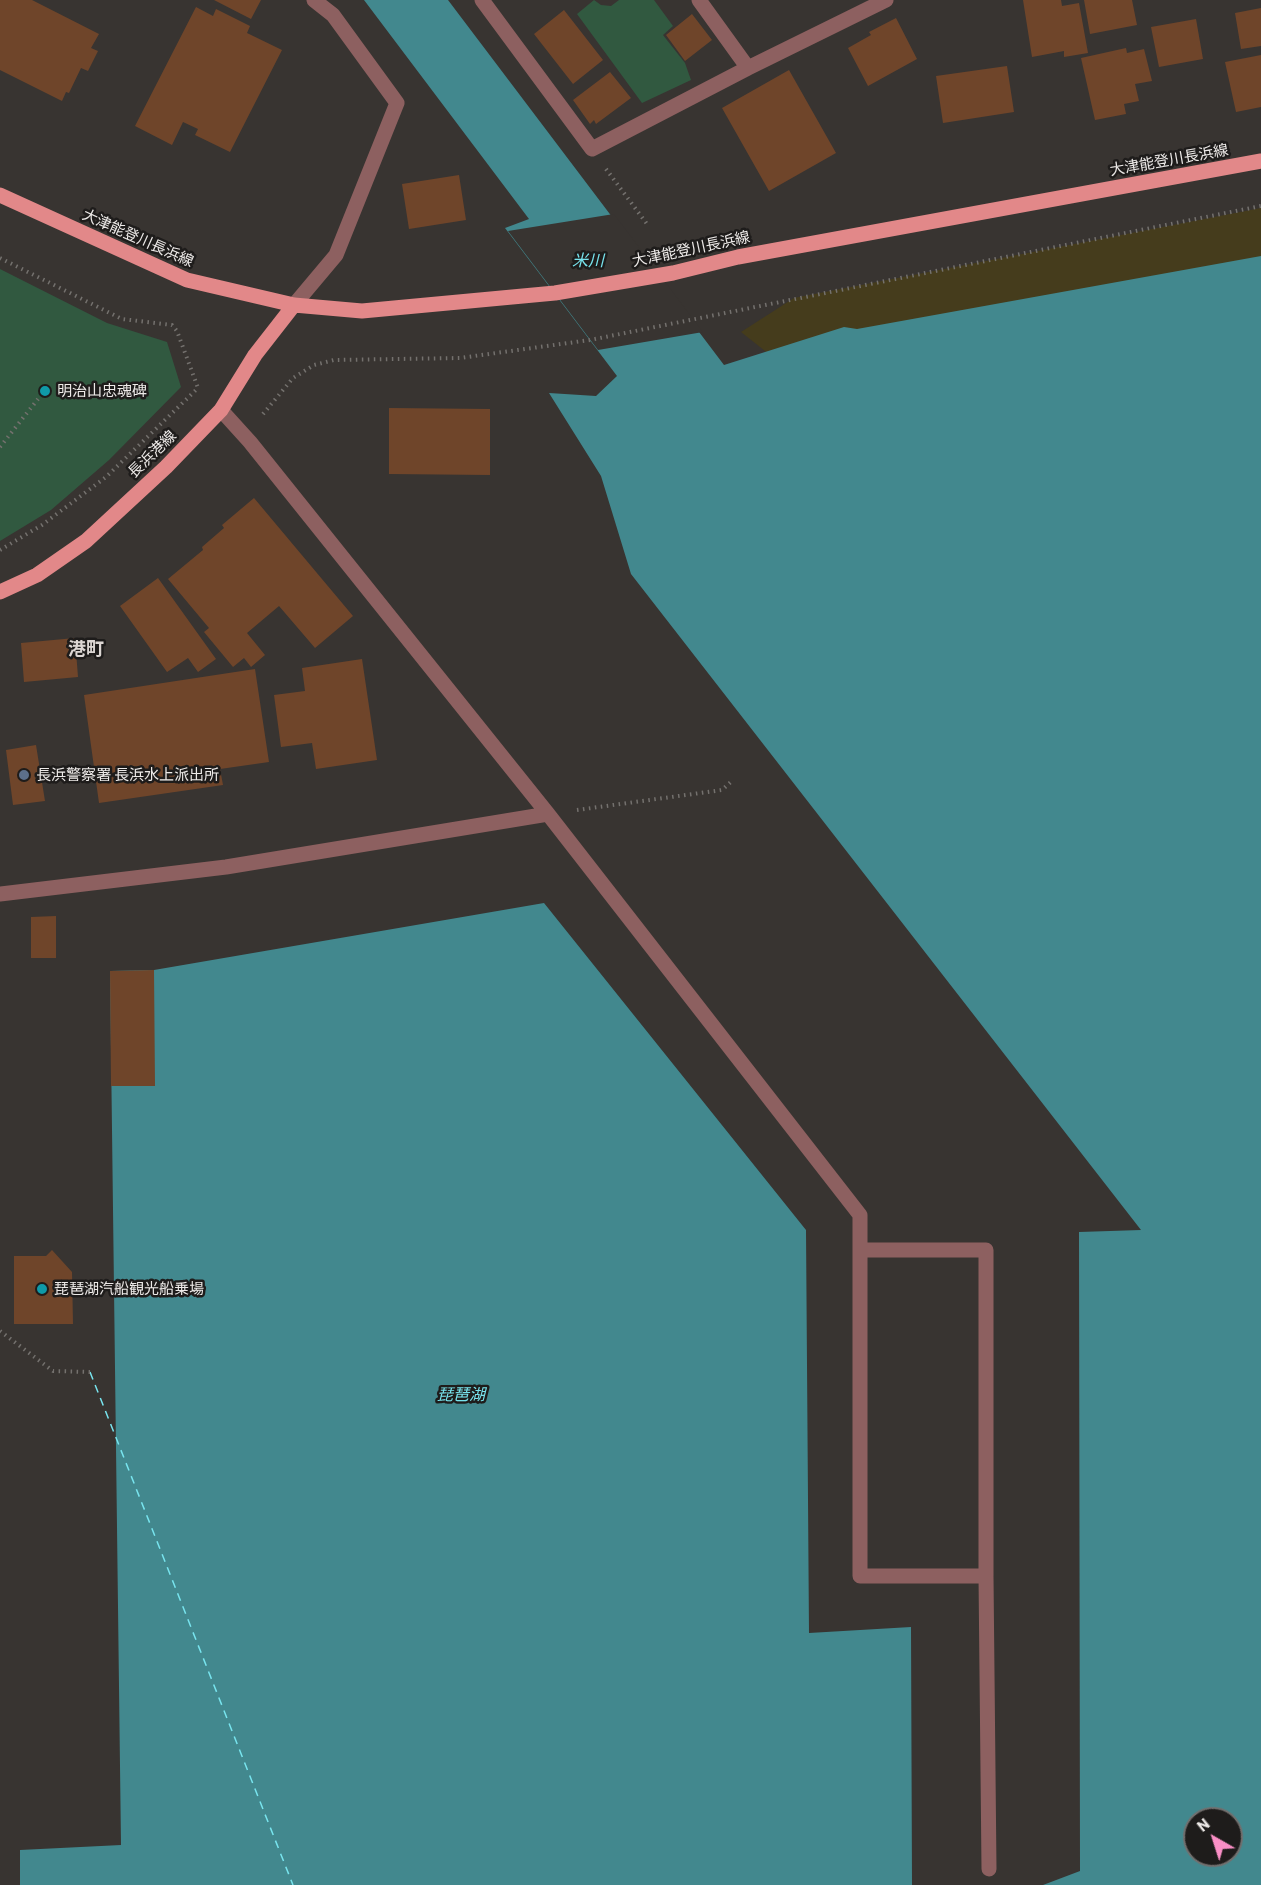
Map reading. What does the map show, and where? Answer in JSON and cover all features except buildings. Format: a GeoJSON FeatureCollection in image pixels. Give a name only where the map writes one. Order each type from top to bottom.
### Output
{"type":"FeatureCollection","features":[{"type":"Feature","properties":{"kind":"main road","name":"大津能登川長浜線"},"geometry":{"type":"LineString","coordinates":[[0,195],[187,280],[294,305],[362,311],[555,293],[673,273],[749,255],[1261,161]]}},
{"type":"Feature","properties":{"kind":"main road","name":"長浜港線"},"geometry":{"type":"LineString","coordinates":[[0,592],[37,575],[86,541],[166,467],[221,410],[255,355],[294,305]]}},
{"type":"Feature","properties":{"kind":"street"},"geometry":{"type":"LineString","coordinates":[[294,305],[336,255],[397,103],[333,15],[314,0]]}},
{"type":"Feature","properties":{"kind":"street"},"geometry":{"type":"LineString","coordinates":[[482,0],[592,149],[886,0]]}},
{"type":"Feature","properties":{"kind":"street"},"geometry":{"type":"LineString","coordinates":[[699,0],[748,68]]}},
{"type":"Feature","properties":{"kind":"street"},"geometry":{"type":"LineString","coordinates":[[221,410],[250,442],[548,814],[860,1215],[860,1576],[986,1575]]}},
{"type":"Feature","properties":{"kind":"street"},"geometry":{"type":"LineString","coordinates":[[0,894],[226,867],[548,814]]}},
{"type":"Feature","properties":{"kind":"street"},"geometry":{"type":"LineString","coordinates":[[861,1250],[986,1250],[989,1869]]}},
{"type":"Feature","properties":{"kind":"path"},"geometry":{"type":"LineString","coordinates":[[609,172],[647,224]]}},
{"type":"Feature","properties":{"kind":"path"},"geometry":{"type":"LineString","coordinates":[[262,414],[293,378],[314,365],[334,360],[460,358],[590,340],[1261,206]]}},
{"type":"Feature","properties":{"kind":"path"},"geometry":{"type":"LineString","coordinates":[[0,258],[122,320],[172,325],[177,331],[198,388],[106,477],[42,525],[0,550]]}},
{"type":"Feature","properties":{"kind":"path"},"geometry":{"type":"LineString","coordinates":[[0,447],[38,399]]}},
{"type":"Feature","properties":{"kind":"path"},"geometry":{"type":"LineString","coordinates":[[548,814],[722,790],[733,780]]}},
{"type":"Feature","properties":{"kind":"path"},"geometry":{"type":"LineString","coordinates":[[0,1331],[53,1371],[90,1372]]}},
{"type":"Feature","properties":{"kind":"green space"},"geometry":{"type":"Polygon","coordinates":[[[594,0],[601,5],[611,6],[619,0],[654,0],[673,26],[663,35],[685,63],[691,80],[642,103],[577,14],[594,0]]]}},
{"type":"Feature","properties":{"kind":"green space"},"geometry":{"type":"Polygon","coordinates":[[[0,269],[107,323],[167,342],[181,387],[109,460],[51,510],[0,541],[0,269]]]}},
{"type":"Feature","properties":{"kind":"sand"},"geometry":{"type":"Polygon","coordinates":[[[1261,208],[1261,325],[784,366],[741,332],[794,298],[1261,208]]]}},
{"type":"Feature","properties":{"kind":"water","name":"米川"},"geometry":{"type":"Polygon","coordinates":[[[364,0],[448,0],[724,365],[844,327],[857,329],[1261,256],[1261,1885],[1043,1885],[1080,1871],[1079,1232],[1141,1230],[631,574],[601,476],[549,393],[596,396],[617,376],[505,228],[529,219],[364,0]]]}},
{"type":"Feature","properties":{"kind":"water","name":"琵琶湖"},"geometry":{"type":"Polygon","coordinates":[[[544,903],[806,1230],[809,1633],[911,1627],[912,1885],[20,1885],[20,1850],[121,1845],[110,971],[154,970],[544,903]]]}},
{"type":"Feature","properties":{"kind":"pier"},"geometry":{"type":"Polygon","coordinates":[[[614,214],[703,332],[598,350],[508,231],[614,214]]]}},
{"type":"Feature","properties":{"kind":"ferry route"},"geometry":{"type":"LineString","coordinates":[[90,1372],[293,1885]]}},
{"type":"Feature","properties":{"kind":"place","name":"明治山忠魂碑"},"geometry":{"type":"Point","coordinates":[45,391]}},
{"type":"Feature","properties":{"kind":"place","name":"長浜警察署 長浜水上派出所"},"geometry":{"type":"Point","coordinates":[24,775]}},
{"type":"Feature","properties":{"kind":"place","name":"琵琶湖汽船観光船乗場"},"geometry":{"type":"Point","coordinates":[42,1289]}},
{"type":"Feature","properties":{"kind":"district","name":"港町"},"geometry":{"type":"Point","coordinates":[86,649]}}]}
